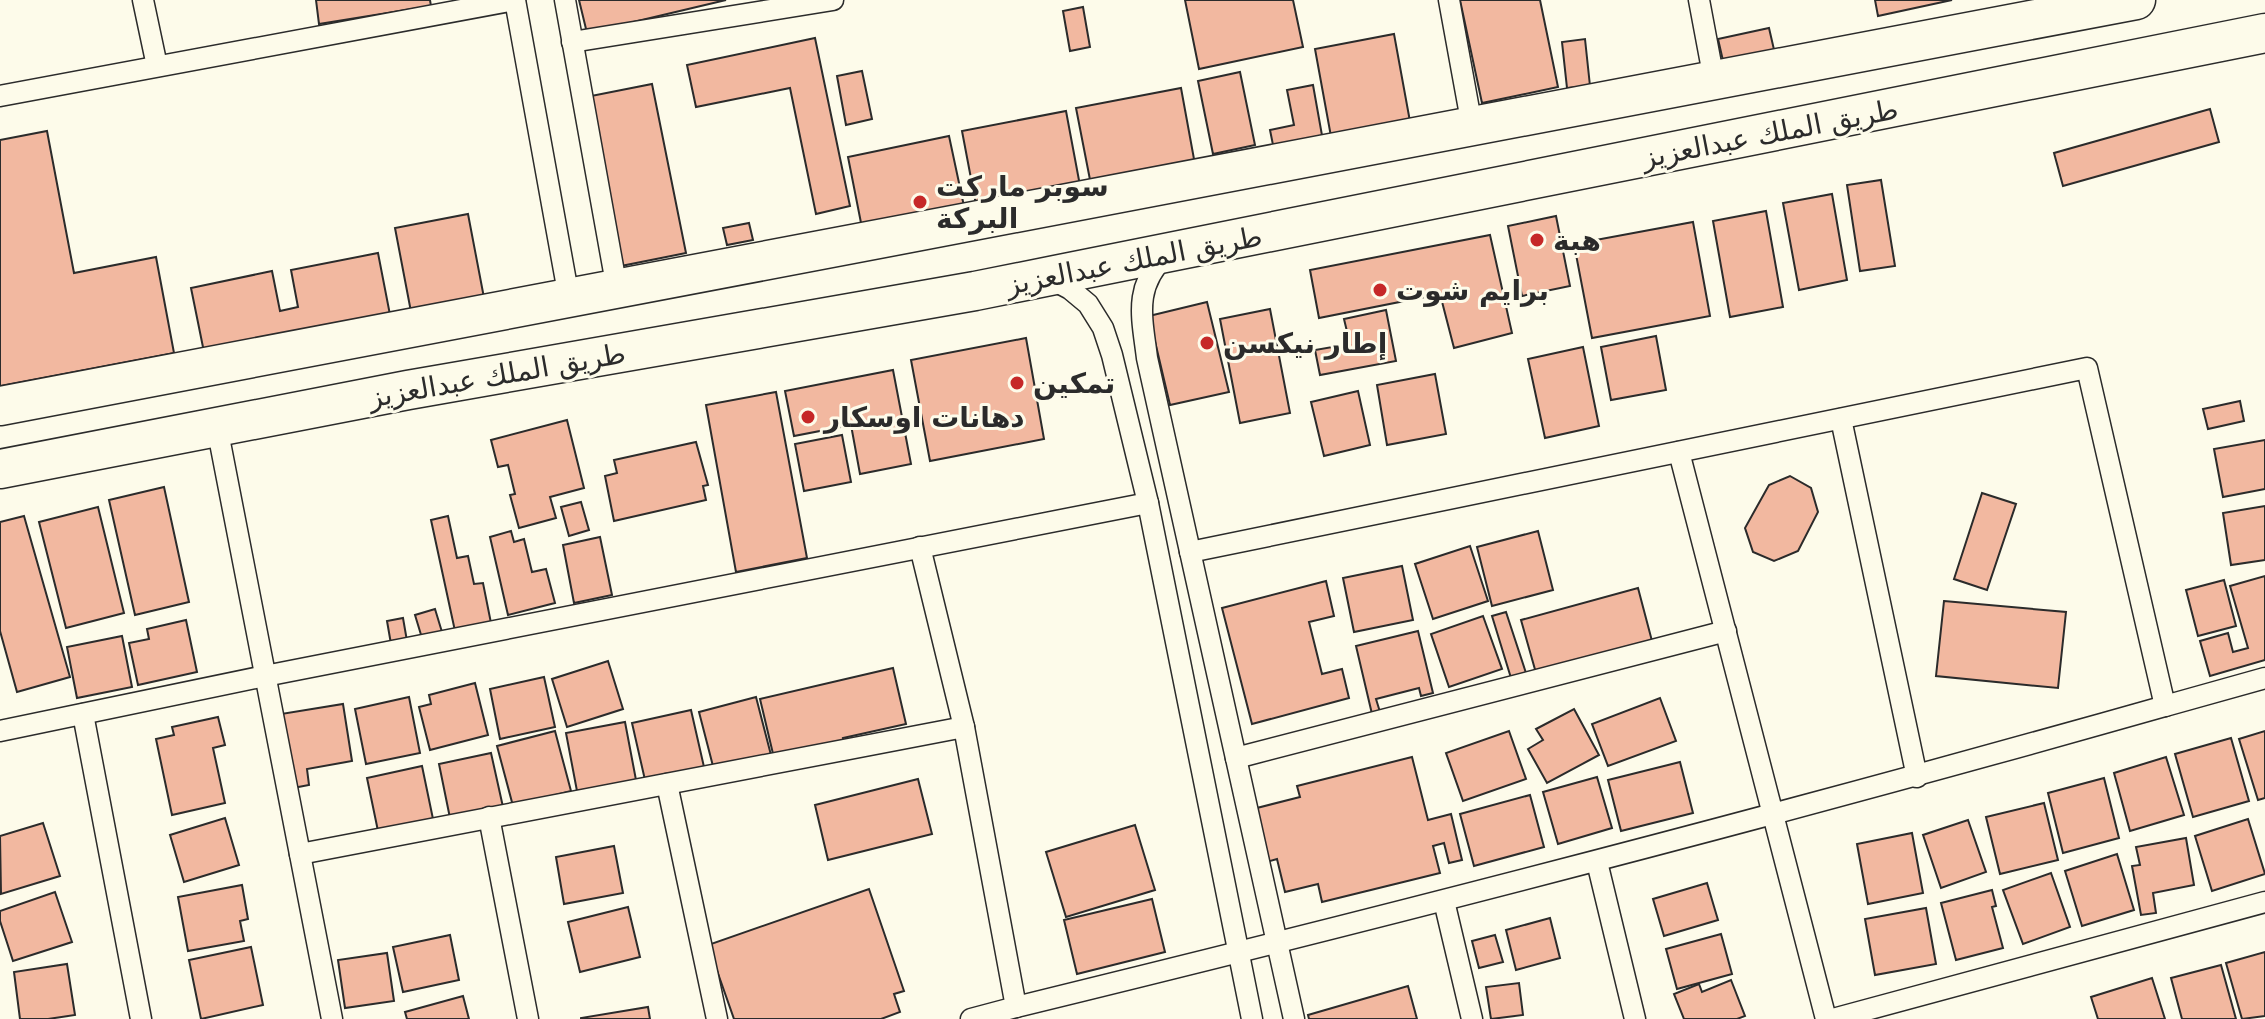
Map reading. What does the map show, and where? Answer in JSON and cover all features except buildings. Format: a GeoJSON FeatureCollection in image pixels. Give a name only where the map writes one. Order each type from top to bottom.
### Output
{"type":"FeatureCollection","features":[{"type":"Feature","properties":{"kind":"highway"},"geometry":{"type":"LineString","coordinates":[[0,406],[2136,0]]}},
{"type":"Feature","properties":{"kind":"highway","name":"طريق الملك عبدالعزيز"},"geometry":{"type":"LineString","coordinates":[[0,469],[408,390],[1167,254],[2265,33]]}},
{"type":"Feature","properties":{"kind":"street"},"geometry":{"type":"LineString","coordinates":[[143,0],[157,66]]}},
{"type":"Feature","properties":{"kind":"street"},"geometry":{"type":"LineString","coordinates":[[0,96],[515,0],[569,298]]}},
{"type":"Feature","properties":{"kind":"street"},"geometry":{"type":"LineString","coordinates":[[565,0],[617,289]]}},
{"type":"Feature","properties":{"kind":"street"},"geometry":{"type":"LineString","coordinates":[[572,42],[833,0]]}},
{"type":"Feature","properties":{"kind":"street"},"geometry":{"type":"LineString","coordinates":[[1449,0],[1472,126]]}},
{"type":"Feature","properties":{"kind":"street"},"geometry":{"type":"LineString","coordinates":[[1699,0],[1714,80]]}},
{"type":"Feature","properties":{"kind":"street"},"geometry":{"type":"LineString","coordinates":[[1167,254],[1155,266],[1142,292],[1147,358],[1294,1019]]}},
{"type":"Feature","properties":{"kind":"street"},"geometry":{"type":"LineString","coordinates":[[1047,277],[1070,289],[1088,304],[1108,341],[1148,503],[1252,1019]]}},
{"type":"Feature","properties":{"kind":"street"},"geometry":{"type":"LineString","coordinates":[[1108,341],[1144,335]]}},
{"type":"Feature","properties":{"kind":"street"},"geometry":{"type":"LineString","coordinates":[[1190,552],[2087,368],[2165,706]]}},
{"type":"Feature","properties":{"kind":"street"},"geometry":{"type":"LineString","coordinates":[[1841,419],[1917,777]]}},
{"type":"Feature","properties":{"kind":"street"},"geometry":{"type":"LineString","coordinates":[[217,427],[332,1019]]}},
{"type":"Feature","properties":{"kind":"street"},"geometry":{"type":"LineString","coordinates":[[1679,452],[1826,1019]]}},
{"type":"Feature","properties":{"kind":"street"},"geometry":{"type":"LineString","coordinates":[[0,731],[1148,503]]}},
{"type":"Feature","properties":{"kind":"street"},"geometry":{"type":"LineString","coordinates":[[920,547],[964,727],[1016,1007]]}},
{"type":"Feature","properties":{"kind":"street"},"geometry":{"type":"LineString","coordinates":[[1236,758],[1726,631]]}},
{"type":"Feature","properties":{"kind":"street"},"geometry":{"type":"LineString","coordinates":[[971,1019],[1597,862],[1917,777],[2265,678]]}},
{"type":"Feature","properties":{"kind":"street"},"geometry":{"type":"LineString","coordinates":[[83,714],[141,1019]]}},
{"type":"Feature","properties":{"kind":"street"},"geometry":{"type":"LineString","coordinates":[[300,854],[964,727]]}},
{"type":"Feature","properties":{"kind":"street"},"geometry":{"type":"LineString","coordinates":[[667,784],[717,1019]]}},
{"type":"Feature","properties":{"kind":"street"},"geometry":{"type":"LineString","coordinates":[[489,817],[528,1019]]}},
{"type":"Feature","properties":{"kind":"street"},"geometry":{"type":"LineString","coordinates":[[1597,862],[1635,1019]]}},
{"type":"Feature","properties":{"kind":"street"},"geometry":{"type":"LineString","coordinates":[[1444,901],[1472,1019]]}},
{"type":"Feature","properties":{"kind":"street"},"geometry":{"type":"LineString","coordinates":[[1833,1019],[2265,902]]}},
{"type":"Feature","properties":{"kind":"place","name":"سوبر ماركت البركة"},"geometry":{"type":"Point","coordinates":[920,202]}},
{"type":"Feature","properties":{"kind":"place","name":"هبة"},"geometry":{"type":"Point","coordinates":[1537,240]}},
{"type":"Feature","properties":{"kind":"place","name":"برايم شوت"},"geometry":{"type":"Point","coordinates":[1380,290]}},
{"type":"Feature","properties":{"kind":"place","name":"إطار نيكسن"},"geometry":{"type":"Point","coordinates":[1207,343]}},
{"type":"Feature","properties":{"kind":"place","name":"تمكين"},"geometry":{"type":"Point","coordinates":[1017,383]}},
{"type":"Feature","properties":{"kind":"place","name":"دهانات اوسكار"},"geometry":{"type":"Point","coordinates":[808,417]}}]}
